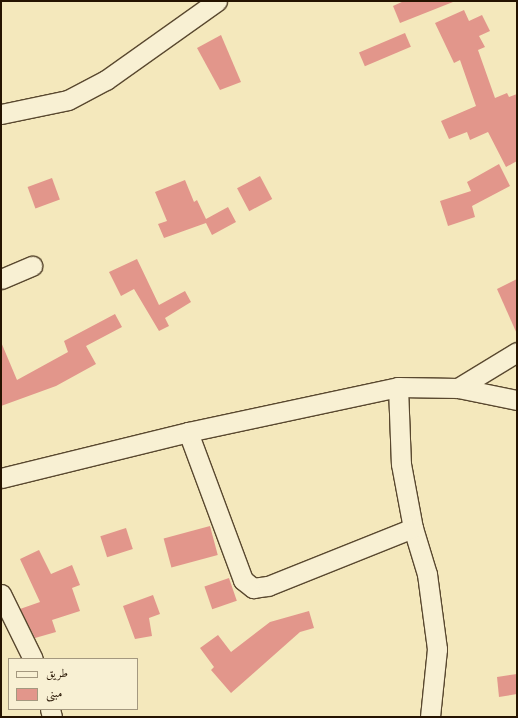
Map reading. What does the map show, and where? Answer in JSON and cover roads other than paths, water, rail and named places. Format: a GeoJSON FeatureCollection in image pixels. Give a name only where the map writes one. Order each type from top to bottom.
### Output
{"type":"FeatureCollection","features":[{"type":"Feature","properties":{"kind":"street"},"geometry":{"type":"LineString","coordinates":[[1,114],[68,100],[106,80],[217,1]]}},
{"type":"Feature","properties":{"kind":"street"},"geometry":{"type":"LineString","coordinates":[[1,279],[32,266]]}},
{"type":"Feature","properties":{"kind":"street"},"geometry":{"type":"LineString","coordinates":[[458,388],[517,352]]}},
{"type":"Feature","properties":{"kind":"street"},"geometry":{"type":"LineString","coordinates":[[398,388],[401,464],[413,528],[427,574],[437,649],[430,717]]}},
{"type":"Feature","properties":{"kind":"street"},"geometry":{"type":"LineString","coordinates":[[1,478],[188,432],[398,388],[458,388],[517,400]]}},
{"type":"Feature","properties":{"kind":"street"},"geometry":{"type":"LineString","coordinates":[[188,432],[243,580],[253,588],[268,586],[413,528]]}},
{"type":"Feature","properties":{"kind":"street"},"geometry":{"type":"LineString","coordinates":[[1,594],[33,658]]}}]}
